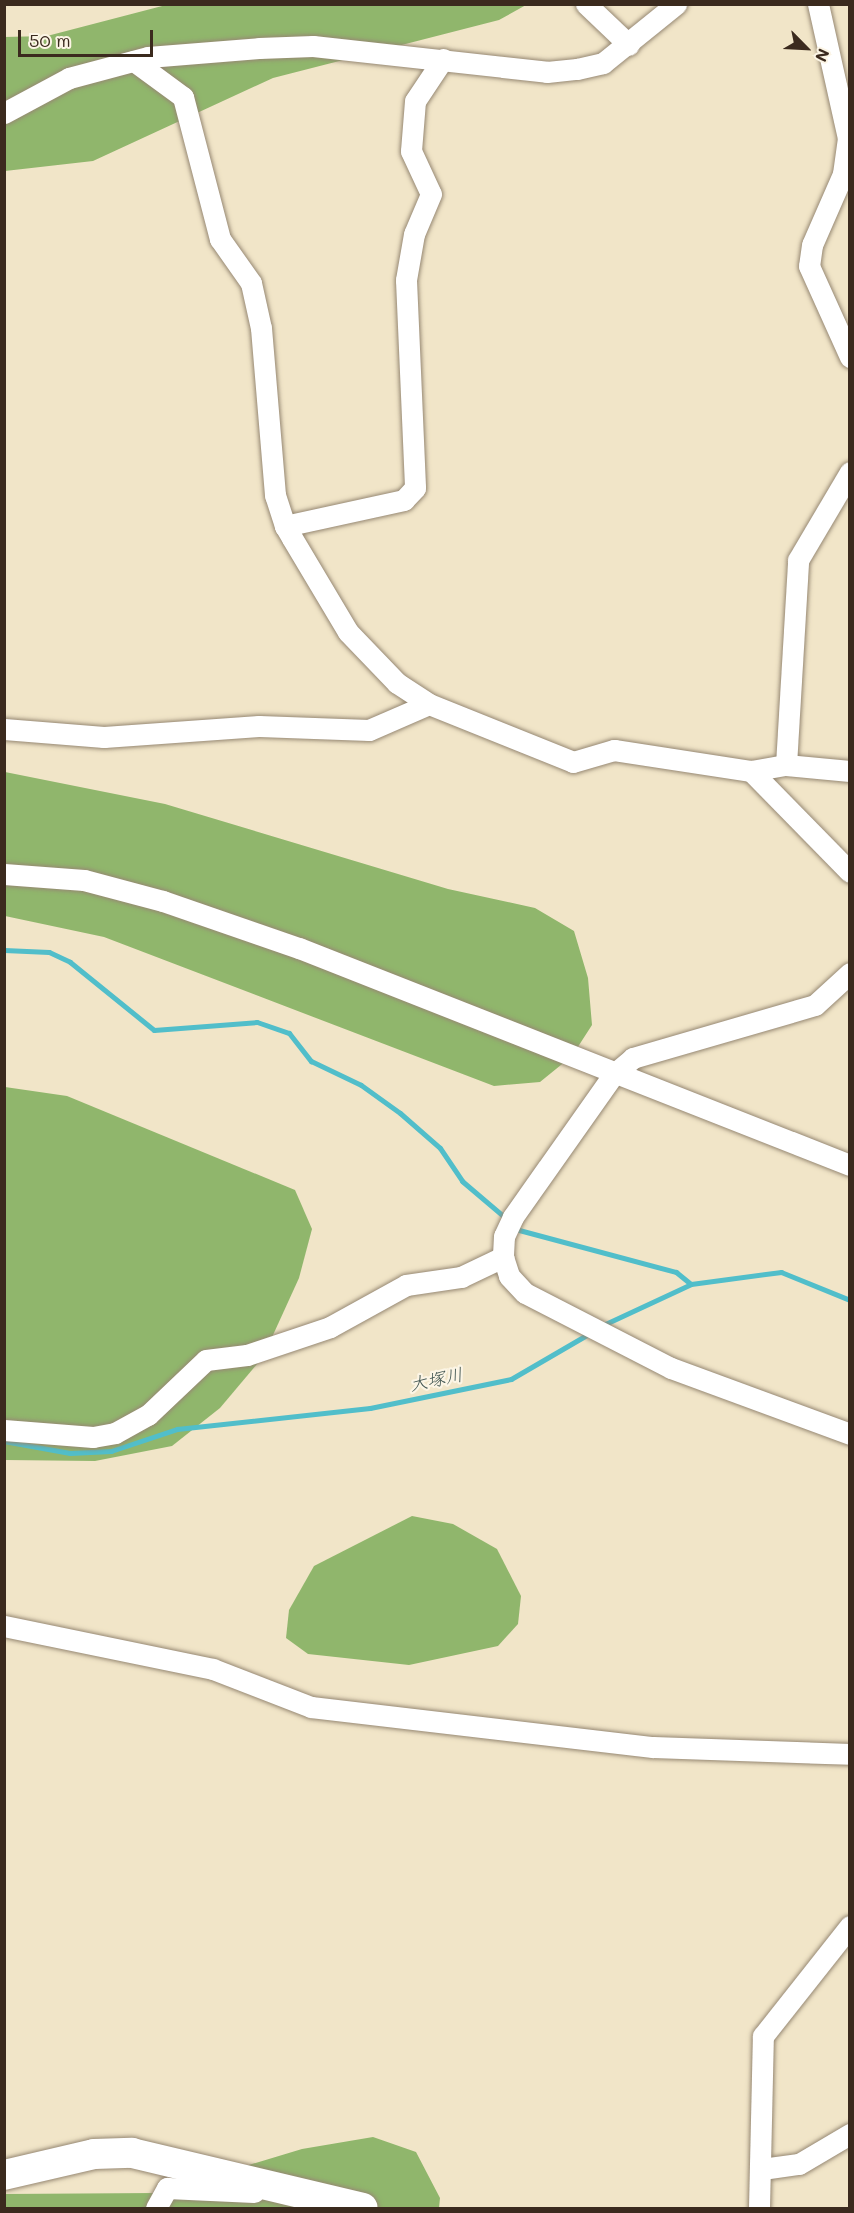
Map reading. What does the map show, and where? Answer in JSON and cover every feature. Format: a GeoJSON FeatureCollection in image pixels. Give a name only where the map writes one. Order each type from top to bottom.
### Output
{"type":"FeatureCollection","features":[{"type":"Feature","properties":{"kind":"street"},"geometry":{"type":"LineString","coordinates":[[586,4],[629,45]]}},
{"type":"Feature","properties":{"kind":"street"},"geometry":{"type":"LineString","coordinates":[[4,113],[69,78],[134,60],[314,46],[547,72],[603,63],[629,45],[676,4]]}},
{"type":"Feature","properties":{"kind":"street"},"geometry":{"type":"LineString","coordinates":[[818,4],[848,138],[839,204],[809,266],[849,357]]}},
{"type":"Feature","properties":{"kind":"street"},"geometry":{"type":"LineString","coordinates":[[285,526],[404,500],[415,488],[406,280],[414,234],[431,194],[412,141],[415,101],[443,59]]}},
{"type":"Feature","properties":{"kind":"street"},"geometry":{"type":"LineString","coordinates":[[134,60],[183,97],[220,239],[251,283],[261,328],[275,495],[285,526],[348,632],[398,683],[429,704],[573,762],[614,750],[751,771],[786,765],[849,771]]}},
{"type":"Feature","properties":{"kind":"street"},"geometry":{"type":"LineString","coordinates":[[786,765],[798,560],[849,472]]}},
{"type":"Feature","properties":{"kind":"street"},"geometry":{"type":"LineString","coordinates":[[4,729],[104,737],[259,726],[369,730],[429,704]]}},
{"type":"Feature","properties":{"kind":"street"},"geometry":{"type":"LineString","coordinates":[[751,771],[849,872]]}},
{"type":"Feature","properties":{"kind":"street"},"geometry":{"type":"LineString","coordinates":[[4,874],[84,880],[163,901],[299,948],[613,1075],[849,1165]]}},
{"type":"Feature","properties":{"kind":"street"},"geometry":{"type":"LineString","coordinates":[[849,973],[815,1005],[771,1022],[648,1050],[613,1075],[513,1217],[504,1236],[503,1257],[509,1276],[525,1293],[596,1330],[671,1368],[849,1434]]}},
{"type":"Feature","properties":{"kind":"street"},"geometry":{"type":"LineString","coordinates":[[4,1430],[93,1437],[115,1433],[148,1415],[206,1360],[247,1354],[330,1327],[406,1285],[461,1277],[503,1257]]}},
{"type":"Feature","properties":{"kind":"street"},"geometry":{"type":"LineString","coordinates":[[4,1626],[213,1669],[311,1707],[653,1747],[849,1754]]}},
{"type":"Feature","properties":{"kind":"street"},"geometry":{"type":"LineString","coordinates":[[759,2208],[762,2169],[763,2036],[849,1926]]}},
{"type":"Feature","properties":{"kind":"street"},"geometry":{"type":"LineString","coordinates":[[762,2169],[799,2164],[849,2134]]}},
{"type":"Feature","properties":{"kind":"street"},"geometry":{"type":"LineString","coordinates":[[4,2175],[94,2154],[132,2153],[264,2181],[363,2208]]}},
{"type":"Feature","properties":{"kind":"street"},"geometry":{"type":"LineString","coordinates":[[156,2208],[166,2188],[255,2192],[264,2181]]}},
{"type":"Feature","properties":{"kind":"green space"},"geometry":{"type":"Polygon","coordinates":[[[166,5],[526,5],[499,20],[273,78],[93,161],[5,171],[4,37],[47,36],[166,5]]]}},
{"type":"Feature","properties":{"kind":"green space"},"geometry":{"type":"Polygon","coordinates":[[[5,772],[165,804],[448,889],[535,908],[574,931],[588,978],[592,1025],[572,1056],[540,1082],[494,1086],[104,937],[5,916],[5,772]]]}},
{"type":"Feature","properties":{"kind":"green space"},"geometry":{"type":"Polygon","coordinates":[[[5,1087],[67,1096],[295,1190],[312,1229],[299,1278],[263,1357],[220,1408],[172,1446],[95,1461],[5,1460],[5,1087]]]}},
{"type":"Feature","properties":{"kind":"green space"},"geometry":{"type":"Polygon","coordinates":[[[412,1516],[453,1524],[497,1549],[521,1596],[518,1624],[498,1646],[409,1665],[308,1654],[286,1638],[289,1610],[314,1566],[412,1516]]]}},
{"type":"Feature","properties":{"kind":"green space"},"geometry":{"type":"Polygon","coordinates":[[[373,2137],[416,2152],[440,2198],[439,2208],[5,2208],[4,2194],[156,2193],[302,2149],[373,2137]]]}},
{"type":"Feature","properties":{"kind":"waterway"},"geometry":{"type":"LineString","coordinates":[[4,950],[49,952],[70,962],[154,1030],[257,1022],[289,1033],[311,1061],[361,1085],[400,1113],[440,1148],[462,1181],[502,1215]]}},
{"type":"Feature","properties":{"kind":"waterway"},"geometry":{"type":"LineString","coordinates":[[519,1230],[676,1272],[691,1284]]}},
{"type":"Feature","properties":{"kind":"waterway","name":"大塚川"},"geometry":{"type":"LineString","coordinates":[[601,1326],[691,1284],[781,1272],[850,1300]]}},
{"type":"Feature","properties":{"kind":"waterway","name":"大塚川"},"geometry":{"type":"LineString","coordinates":[[4,1441],[70,1453],[111,1451],[177,1429],[370,1408],[511,1379],[590,1333]]}}]}
